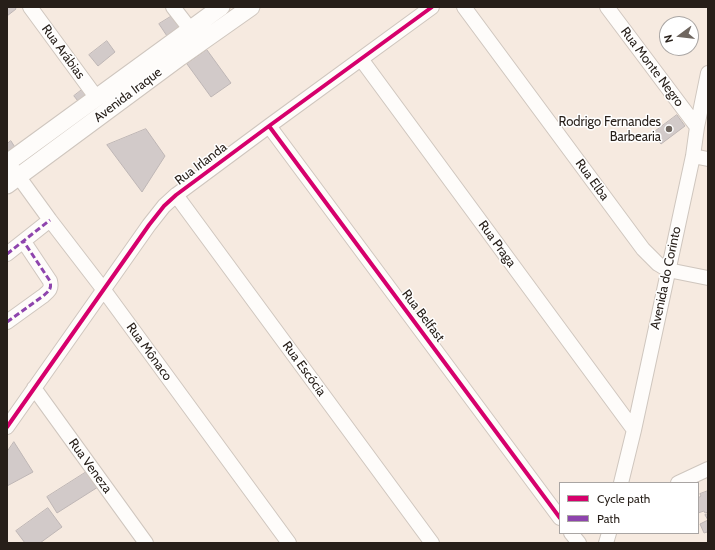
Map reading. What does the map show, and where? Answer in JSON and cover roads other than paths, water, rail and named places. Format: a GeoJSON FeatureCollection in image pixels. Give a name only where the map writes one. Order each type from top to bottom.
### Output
{"type":"FeatureCollection","features":[{"type":"Feature","properties":{"kind":"street","name":"Rua Arábias"},"geometry":{"type":"LineString","coordinates":[[30,7],[96,97]]}},
{"type":"Feature","properties":{"kind":"street"},"geometry":{"type":"LineString","coordinates":[[173,7],[190,29]]}},
{"type":"Feature","properties":{"kind":"street","name":"Avenida Iraque"},"geometry":{"type":"LineString","coordinates":[[7,161],[221,7]]}},
{"type":"Feature","properties":{"kind":"street","name":"Avenida Iraque"},"geometry":{"type":"LineString","coordinates":[[13,181],[180,57],[251,7]]}},
{"type":"Feature","properties":{"kind":"street","name":"Rua Irlanda"},"geometry":{"type":"LineString","coordinates":[[7,427],[103,289],[164,206],[176,195],[432,7]]}},
{"type":"Feature","properties":{"kind":"street","name":"Rua Elba"},"geometry":{"type":"LineString","coordinates":[[464,7],[639,244],[658,264],[668,270]]}},
{"type":"Feature","properties":{"kind":"street","name":"Rua Monte Negro"},"geometry":{"type":"LineString","coordinates":[[607,7],[697,127]]}},
{"type":"Feature","properties":{"kind":"street","name":"Rua Praga"},"geometry":{"type":"LineString","coordinates":[[361,58],[634,430]]}},
{"type":"Feature","properties":{"kind":"street","name":"Avenida do Corinto"},"geometry":{"type":"LineString","coordinates":[[621,482],[634,430],[693,156],[697,127],[708,73]]}},
{"type":"Feature","properties":{"kind":"street","name":"Rua Belfast"},"geometry":{"type":"LineString","coordinates":[[269,126],[559,517]]}},
{"type":"Feature","properties":{"kind":"street"},"geometry":{"type":"LineString","coordinates":[[693,156],[708,160]]}},
{"type":"Feature","properties":{"kind":"street","name":"Rua Mônaco"},"geometry":{"type":"LineString","coordinates":[[7,161],[13,181],[50,220],[103,289],[289,543]]}},
{"type":"Feature","properties":{"kind":"street","name":"Rua Escócia"},"geometry":{"type":"LineString","coordinates":[[176,195],[432,543]]}},
{"type":"Feature","properties":{"kind":"street"},"geometry":{"type":"LineString","coordinates":[[7,254],[50,220]]}},
{"type":"Feature","properties":{"kind":"street"},"geometry":{"type":"LineString","coordinates":[[7,322],[43,296],[49,291],[50,288],[50,281],[24,242]]}},
{"type":"Feature","properties":{"kind":"street"},"geometry":{"type":"LineString","coordinates":[[668,270],[708,278]]}},
{"type":"Feature","properties":{"kind":"street","name":"Rua Veneza"},"geometry":{"type":"LineString","coordinates":[[34,388],[146,543]]}},
{"type":"Feature","properties":{"kind":"street"},"geometry":{"type":"LineString","coordinates":[[680,482],[708,469]]}},
{"type":"Feature","properties":{"kind":"street"},"geometry":{"type":"LineString","coordinates":[[572,534],[579,543]]}},
{"type":"Feature","properties":{"kind":"place","name":"Rodrigo Fernandes Barbearia"},"geometry":{"type":"Point","coordinates":[669,129]}}]}
